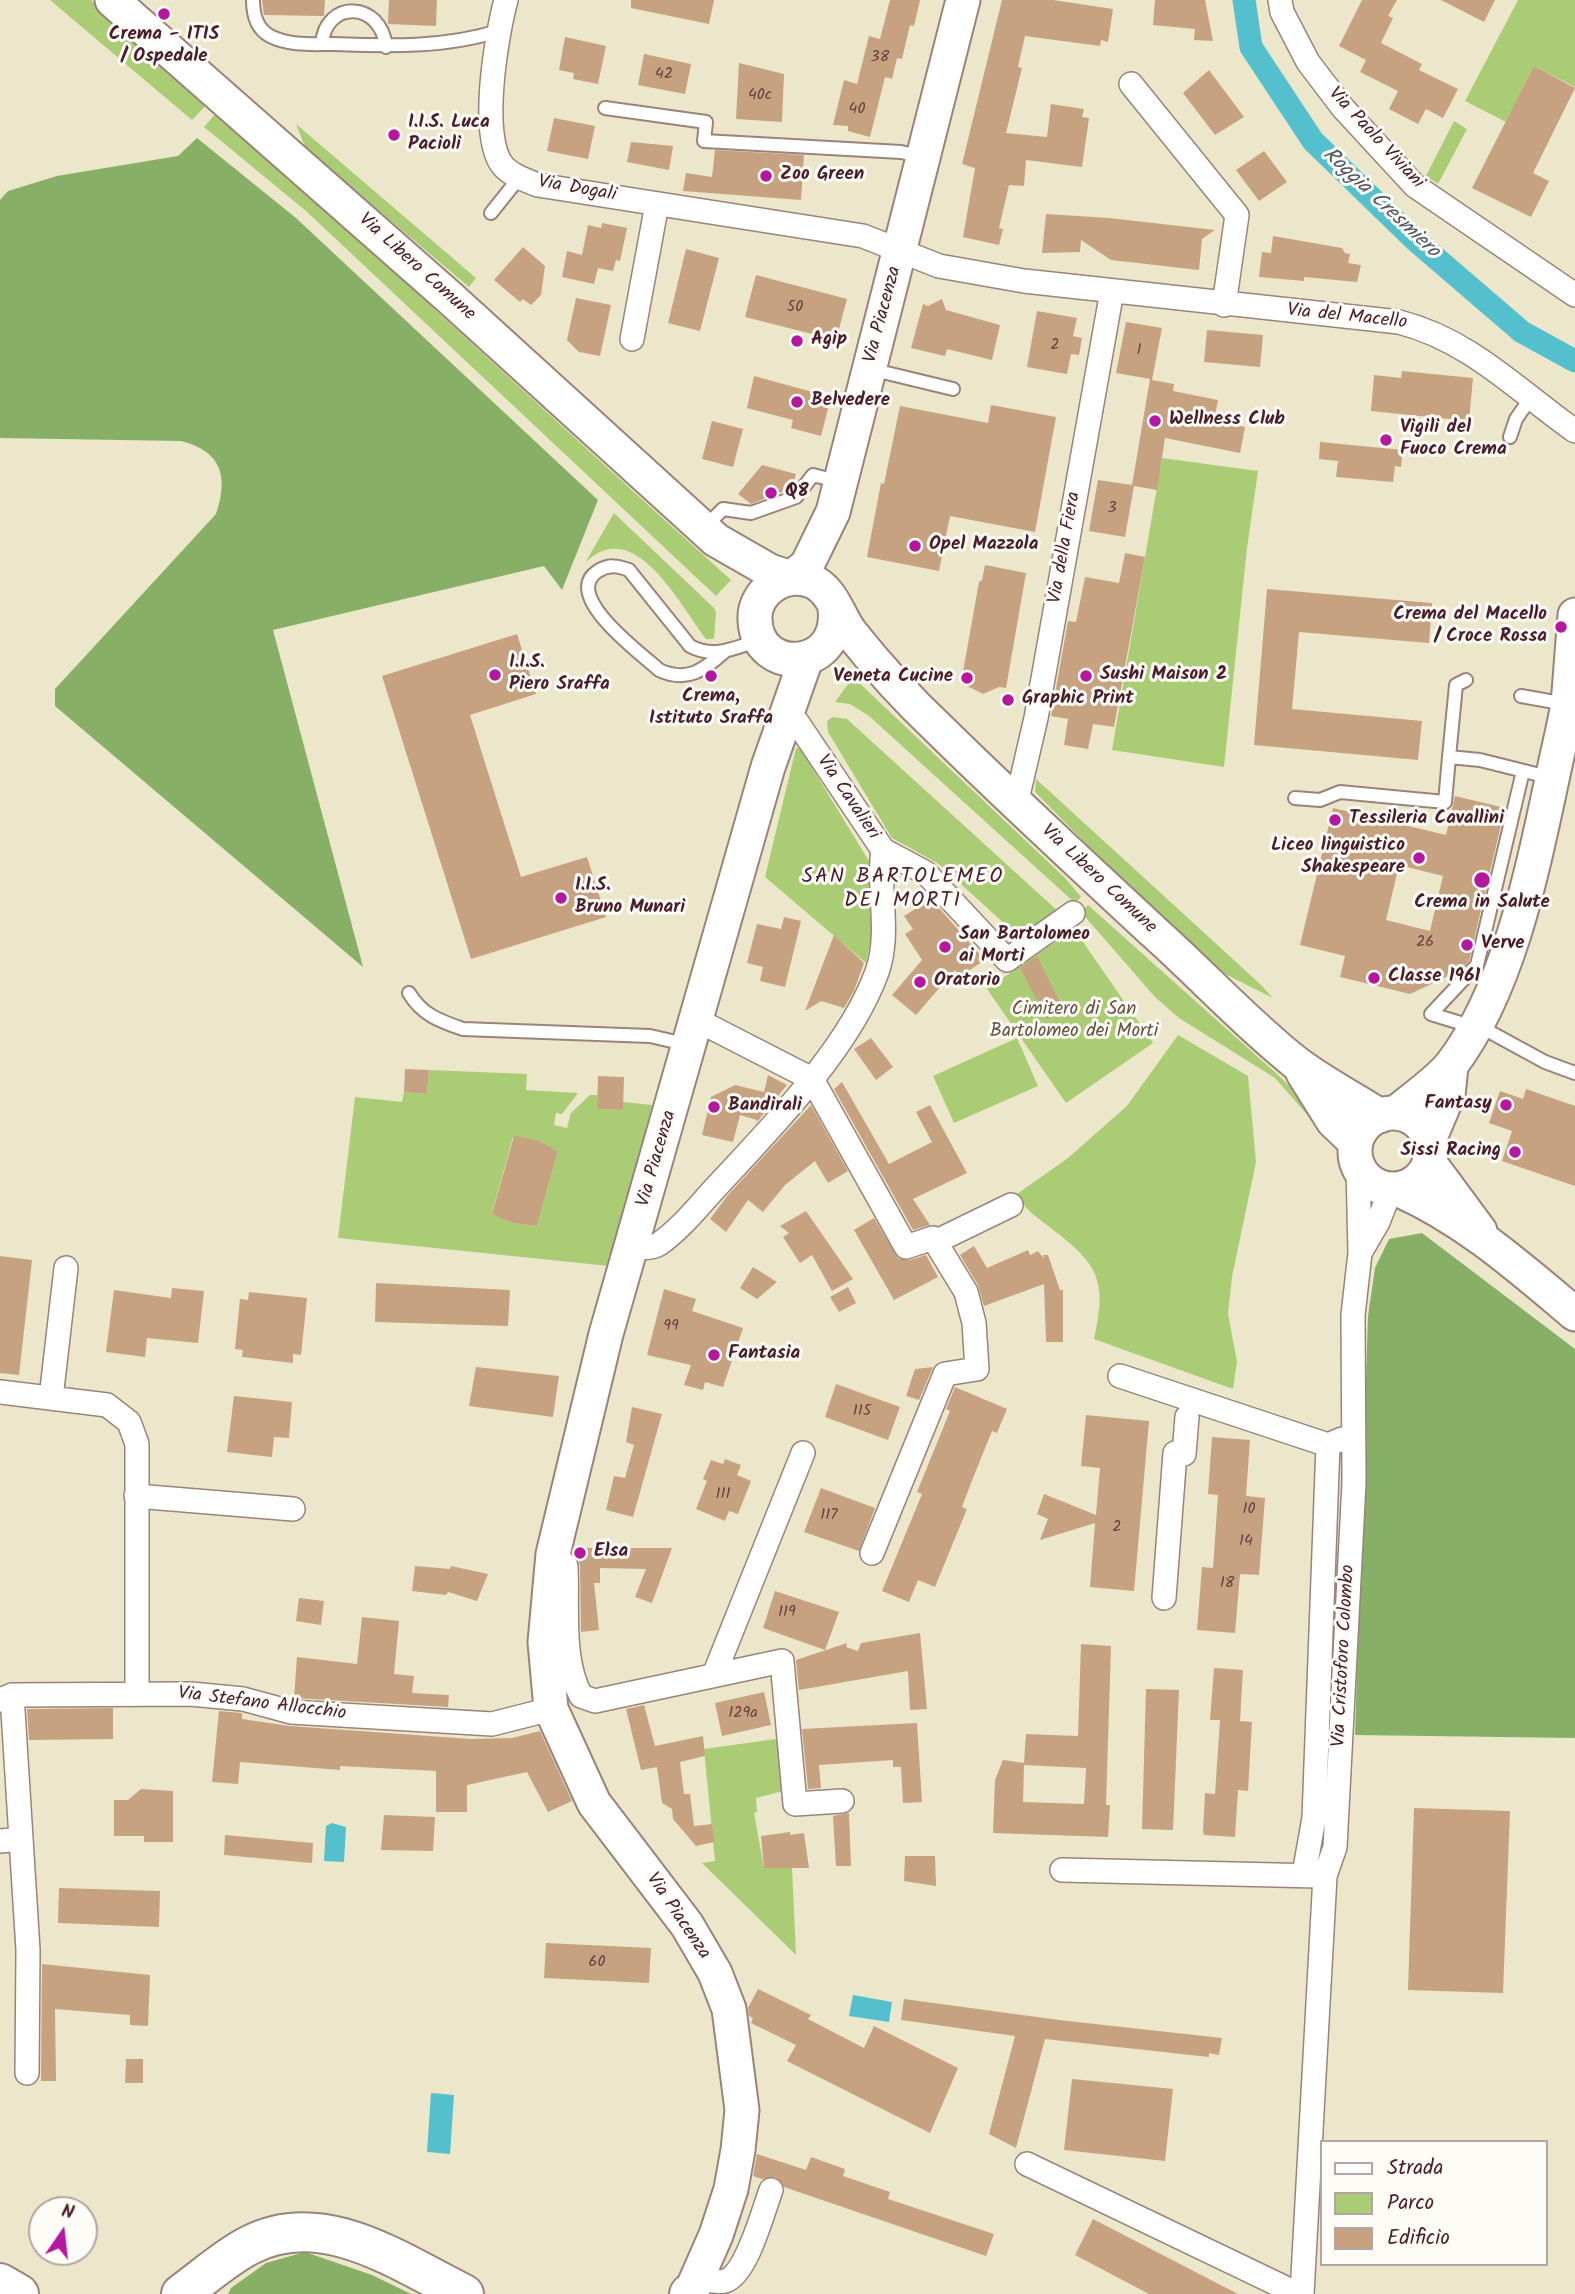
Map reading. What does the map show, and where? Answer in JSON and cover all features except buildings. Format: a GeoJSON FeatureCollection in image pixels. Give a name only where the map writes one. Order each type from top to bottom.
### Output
{"type":"FeatureCollection","features":[{"type":"Feature","properties":{"kind":"highway"},"geometry":{"type":"LineString","coordinates":[[181,2294],[249,2245],[299,2229],[323,2231],[366,2246],[464,2294]]}},
{"type":"Feature","properties":{"kind":"highway"},"geometry":{"type":"LineString","coordinates":[[208,2294],[228,2261]]}},
{"type":"Feature","properties":{"kind":"highway"},"geometry":{"type":"LineString","coordinates":[[0,2283],[19,2294]]}},
{"type":"Feature","properties":{"kind":"main road","name":"Via Libero Comune"},"geometry":{"type":"LineString","coordinates":[[112,0],[449,297],[709,535],[770,571],[814,583],[904,695],[1016,804],[1296,1062],[1388,1115],[1416,1122],[1429,1151],[1486,1238]]}},
{"type":"Feature","properties":{"kind":"main road","name":"Via Piacenza"},"geometry":{"type":"LineString","coordinates":[[791,578],[807,565],[836,497],[963,0]]}},
{"type":"Feature","properties":{"kind":"main road","name":"Via Piacenza"},"geometry":{"type":"LineString","coordinates":[[833,604],[836,497]]}},
{"type":"Feature","properties":{"kind":"main road","name":"Via Libero Comune"},"geometry":{"type":"LineString","coordinates":[[709,535],[757,606],[754,617],[764,644],[780,657],[813,656],[846,660],[904,695]]}},
{"type":"Feature","properties":{"kind":"main road"},"geometry":{"type":"LineString","coordinates":[[757,606],[770,587],[791,578]]}},
{"type":"Feature","properties":{"kind":"main road"},"geometry":{"type":"LineString","coordinates":[[813,656],[835,632],[833,604]]}},
{"type":"Feature","properties":{"kind":"main road"},"geometry":{"type":"LineString","coordinates":[[1357,1154],[1365,1126],[1388,1115],[1451,1066],[1475,1027],[1515,929],[1538,775],[1572,706],[1575,615]]}},
{"type":"Feature","properties":{"kind":"main road","name":"Via Piacenza"},"geometry":{"type":"LineString","coordinates":[[764,644],[775,672],[768,766]]}},
{"type":"Feature","properties":{"kind":"main road","name":"Via Piacenza"},"geometry":{"type":"LineString","coordinates":[[692,2290],[731,2189],[738,2150],[742,2110],[729,2009],[715,1973],[687,1925],[594,1802],[551,1709],[545,1642],[553,1553],[606,1334],[768,766],[813,656]]}},
{"type":"Feature","properties":{"kind":"main road","name":"Via Libero Comune"},"geometry":{"type":"LineString","coordinates":[[1296,1062],[1374,1184],[1422,1200],[1486,1238]]}},
{"type":"Feature","properties":{"kind":"main road"},"geometry":{"type":"LineString","coordinates":[[1394,1189],[1417,1180],[1448,1095],[1451,1066]]}},
{"type":"Feature","properties":{"kind":"main road"},"geometry":{"type":"LineString","coordinates":[[1486,1238],[1575,1314]]}},
{"type":"Feature","properties":{"kind":"street","name":"Via Dogali"},"geometry":{"type":"LineString","coordinates":[[506,0],[498,31],[491,113],[494,141],[502,165],[519,178],[538,185],[863,236],[901,251]]}},
{"type":"Feature","properties":{"kind":"street","name":"Via Paolo Viviani"},"geometry":{"type":"LineString","coordinates":[[1280,0],[1282,12],[1308,62],[1343,108],[1415,186],[1575,295]]}},
{"type":"Feature","properties":{"kind":"street"},"geometry":{"type":"LineString","coordinates":[[1131,84],[1237,215],[1224,304]]}},
{"type":"Feature","properties":{"kind":"street"},"geometry":{"type":"LineString","coordinates":[[632,339],[657,204]]}},
{"type":"Feature","properties":{"kind":"street","name":"Via del Macello"},"geometry":{"type":"LineString","coordinates":[[901,251],[915,259],[939,266],[1112,291],[1399,322],[1422,328],[1465,348],[1532,397],[1570,428],[1575,449]]}},
{"type":"Feature","properties":{"kind":"street","name":"Via della Fiera"},"geometry":{"type":"LineString","coordinates":[[1016,804],[1036,718],[1112,291]]}},
{"type":"Feature","properties":{"kind":"street","name":"Via Cavalieri"},"geometry":{"type":"LineString","coordinates":[[786,717],[797,722],[883,850],[926,873],[1007,960],[1073,914]]}},
{"type":"Feature","properties":{"kind":"street"},"geometry":{"type":"LineString","coordinates":[[633,1246],[646,1248],[657,1245],[683,1223],[811,1079],[860,1011],[878,970],[884,923],[880,871],[883,850]]}},
{"type":"Feature","properties":{"kind":"street"},"geometry":{"type":"LineString","coordinates":[[693,1033],[811,1079],[906,1247],[933,1238],[966,1292],[974,1323],[977,1369],[945,1374],[872,1553]]}},
{"type":"Feature","properties":{"kind":"street","name":"Via Cristoforo Colombo"},"geometry":{"type":"LineString","coordinates":[[1314,1875],[1335,1847],[1355,1433],[1353,1315],[1360,1252],[1357,1154]]}},
{"type":"Feature","properties":{"kind":"street","name":"Via Cristoforo Colombo"},"geometry":{"type":"LineString","coordinates":[[1360,1252],[1394,1189]]}},
{"type":"Feature","properties":{"kind":"street"},"geometry":{"type":"LineString","coordinates":[[935,1242],[1011,1205]]}},
{"type":"Feature","properties":{"kind":"street"},"geometry":{"type":"LineString","coordinates":[[51,1398],[66,1268]]}},
{"type":"Feature","properties":{"kind":"street"},"geometry":{"type":"LineString","coordinates":[[1120,1376],[1328,1445],[1355,1433]]}},
{"type":"Feature","properties":{"kind":"street"},"geometry":{"type":"LineString","coordinates":[[0,1392],[107,1405],[129,1422],[137,1444],[137,1695]]}},
{"type":"Feature","properties":{"kind":"street"},"geometry":{"type":"LineString","coordinates":[[1164,1598],[1175,1453],[1184,1454],[1187,1417]]}},
{"type":"Feature","properties":{"kind":"street","name":"Via Cristoforo Colombo"},"geometry":{"type":"LineString","coordinates":[[1300,2294],[1328,1445]]}},
{"type":"Feature","properties":{"kind":"street"},"geometry":{"type":"LineString","coordinates":[[714,1675],[803,1453]]}},
{"type":"Feature","properties":{"kind":"street"},"geometry":{"type":"LineString","coordinates":[[136,1496],[293,1509]]}},
{"type":"Feature","properties":{"kind":"street"},"geometry":{"type":"LineString","coordinates":[[553,1553],[566,1566],[569,1659],[574,1684],[581,1696],[595,1701],[782,1661],[795,1804],[842,1801]]}},
{"type":"Feature","properties":{"kind":"street","name":"Via Stefano Allocchio"},"geometry":{"type":"LineString","coordinates":[[27,2073],[28,1950],[10,1840],[6,1697],[191,1694],[243,1699],[291,1712],[492,1724],[551,1709]]}},
{"type":"Feature","properties":{"kind":"street"},"geometry":{"type":"LineString","coordinates":[[1062,1870],[1314,1875]]}},
{"type":"Feature","properties":{"kind":"street"},"geometry":{"type":"LineString","coordinates":[[1027,2164],[1300,2294]]}},
{"type":"Feature","properties":{"kind":"street"},"geometry":{"type":"LineString","coordinates":[[692,2290],[724,2282],[736,2274],[744,2261],[771,2190]]}},
{"type":"Feature","properties":{"kind":"lane"},"geometry":{"type":"LineString","coordinates":[[253,0],[256,23],[267,35],[285,43],[386,47],[469,39],[498,31]]}},
{"type":"Feature","properties":{"kind":"lane"},"geometry":{"type":"LineString","coordinates":[[322,44],[323,27],[334,13],[348,8],[366,10],[378,17],[385,30],[386,47]]}},
{"type":"Feature","properties":{"kind":"lane"},"geometry":{"type":"LineString","coordinates":[[605,108],[706,122],[704,141],[901,152],[923,157]]}},
{"type":"Feature","properties":{"kind":"lane"},"geometry":{"type":"LineString","coordinates":[[491,213],[519,178]]}},
{"type":"Feature","properties":{"kind":"lane"},"geometry":{"type":"LineString","coordinates":[[870,369],[953,389]]}},
{"type":"Feature","properties":{"kind":"lane"},"geometry":{"type":"LineString","coordinates":[[1510,438],[1516,419],[1532,397]]}},
{"type":"Feature","properties":{"kind":"lane"},"geometry":{"type":"LineString","coordinates":[[709,535],[723,509],[751,513],[796,497],[813,475],[836,497]]}},
{"type":"Feature","properties":{"kind":"lane"},"geometry":{"type":"LineString","coordinates":[[724,652],[701,673],[670,676],[659,670],[599,615],[588,595],[589,582],[595,572],[607,567],[618,566],[629,570],[690,646],[708,653],[764,644]]}},
{"type":"Feature","properties":{"kind":"lane"},"geometry":{"type":"LineString","coordinates":[[1295,799],[1320,800],[1340,792],[1445,802],[1456,685],[1466,680]]}},
{"type":"Feature","properties":{"kind":"lane"},"geometry":{"type":"LineString","coordinates":[[1521,696],[1572,706]]}},
{"type":"Feature","properties":{"kind":"lane"},"geometry":{"type":"LineString","coordinates":[[1449,757],[1480,760],[1538,775],[1477,965],[1431,1014],[1475,1027],[1545,1062],[1575,1073]]}},
{"type":"Feature","properties":{"kind":"lane"},"geometry":{"type":"LineString","coordinates":[[409,993],[417,1007],[435,1020],[463,1029],[650,1036],[693,1033]]}},
{"type":"Feature","properties":{"kind":"green space"},"geometry":{"type":"Polygon","coordinates":[[[50,0],[91,0],[208,103],[192,120],[50,0]]]}},
{"type":"Feature","properties":{"kind":"green space"},"geometry":{"type":"Polygon","coordinates":[[[1518,0],[1575,0],[1575,87],[1534,66],[1506,122],[1465,101],[1518,0]]]}},
{"type":"Feature","properties":{"kind":"green space"},"geometry":{"type":"Polygon","coordinates":[[[217,112],[731,580],[716,596],[306,211],[204,127],[217,112]]]}},
{"type":"Feature","properties":{"kind":"green space"},"geometry":{"type":"Polygon","coordinates":[[[1454,121],[1467,129],[1438,184],[1426,176],[1454,121]]]}},
{"type":"Feature","properties":{"kind":"green space"},"geometry":{"type":"Polygon","coordinates":[[[296,124],[476,278],[469,287],[306,149],[296,124]]]}},
{"type":"Feature","properties":{"kind":"green space"},"geometry":{"type":"Polygon","coordinates":[[[197,138],[296,218],[598,500],[562,590],[544,566],[273,630],[363,967],[55,706],[55,689],[216,514],[222,488],[218,467],[213,458],[195,445],[181,441],[0,438],[0,200],[8,191],[57,176],[178,156],[197,138]]]}},
{"type":"Feature","properties":{"kind":"green space"},"geometry":{"type":"Polygon","coordinates":[[[1162,458],[1258,471],[1247,548],[1224,767],[1112,750],[1162,458]]]}},
{"type":"Feature","properties":{"kind":"green space"},"geometry":{"type":"Polygon","coordinates":[[[614,513],[714,608],[714,639],[706,639],[669,587],[638,557],[621,549],[603,551],[585,563],[614,513]]]}},
{"type":"Feature","properties":{"kind":"green space"},"geometry":{"type":"Polygon","coordinates":[[[853,677],[1065,878],[1081,897],[1075,903],[869,716],[850,704],[835,702],[853,677]]]}},
{"type":"Feature","properties":{"kind":"green space"},"geometry":{"type":"Polygon","coordinates":[[[833,717],[847,719],[1060,913],[1018,936],[939,864],[892,838],[828,732],[827,721],[833,717]]]}},
{"type":"Feature","properties":{"kind":"green space"},"geometry":{"type":"Polygon","coordinates":[[[796,748],[800,748],[872,866],[872,934],[866,963],[765,877],[796,748]]]}},
{"type":"Feature","properties":{"kind":"green space"},"geometry":{"type":"Polygon","coordinates":[[[1036,779],[1273,998],[1225,974],[1153,911],[1035,792],[1036,779]]]}},
{"type":"Feature","properties":{"kind":"green space"},"geometry":{"type":"Polygon","coordinates":[[[1088,905],[1278,1075],[1325,1121],[1317,1126],[1275,1078],[1179,1018],[1155,997],[1081,912],[1088,905]]]}},
{"type":"Feature","properties":{"kind":"green space","name":"Cimitero di San Bartolomeo dei Morti"},"geometry":{"type":"Polygon","coordinates":[[[1074,929],[1153,1043],[1066,1103],[987,989],[1074,929]]]}},
{"type":"Feature","properties":{"kind":"green space"},"geometry":{"type":"Polygon","coordinates":[[[1178,1035],[1248,1076],[1256,1162],[1232,1277],[1228,1314],[1237,1362],[1233,1389],[1094,1339],[1100,1300],[1094,1272],[1077,1250],[1030,1211],[1017,1194],[1068,1158],[1127,1106],[1178,1035]]]}},
{"type":"Feature","properties":{"kind":"green space"},"geometry":{"type":"Polygon","coordinates":[[[1017,1038],[1038,1086],[954,1123],[933,1076],[1017,1038]]]}},
{"type":"Feature","properties":{"kind":"green space"},"geometry":{"type":"Polygon","coordinates":[[[429,1070],[527,1074],[526,1090],[578,1093],[562,1114],[556,1113],[554,1125],[567,1128],[571,1113],[590,1095],[597,1095],[598,1109],[622,1110],[623,1102],[652,1105],[609,1266],[338,1238],[355,1097],[402,1102],[404,1092],[427,1094],[429,1070]],[[513,1137],[492,1213],[513,1223],[537,1226],[558,1151],[538,1140],[513,1137]]]}},
{"type":"Feature","properties":{"kind":"green space"},"geometry":{"type":"Polygon","coordinates":[[[1422,1233],[1575,1349],[1575,1738],[1355,1735],[1368,1316],[1375,1268],[1389,1239],[1422,1233]]]}},
{"type":"Feature","properties":{"kind":"green space"},"geometry":{"type":"Polygon","coordinates":[[[783,1738],[787,1790],[756,1798],[757,1812],[754,1813],[764,1868],[792,1868],[796,1955],[702,1863],[715,1861],[704,1749],[783,1738]]]}},
{"type":"Feature","properties":{"kind":"green space"},"geometry":{"type":"Polygon","coordinates":[[[305,2252],[372,2275],[411,2294],[228,2294],[231,2288],[266,2263],[305,2252]]]}},
{"type":"Feature","properties":{"kind":"water"},"geometry":{"type":"Polygon","coordinates":[[[332,1823],[346,1827],[344,1862],[324,1861],[326,1826],[332,1823]]]}},
{"type":"Feature","properties":{"kind":"water"},"geometry":{"type":"Polygon","coordinates":[[[853,1995],[892,2002],[889,2022],[849,2016],[853,1995]]]}},
{"type":"Feature","properties":{"kind":"water"},"geometry":{"type":"Polygon","coordinates":[[[431,2093],[454,2095],[450,2154],[427,2152],[431,2093]]]}},
{"type":"Feature","properties":{"kind":"waterway","name":"Roggia Cresmiero"},"geometry":{"type":"LineString","coordinates":[[1244,0],[1251,47],[1313,141],[1415,240],[1522,332],[1575,361]]}},
{"type":"Feature","properties":{"kind":"place","name":"Crema - ITIS / Ospedale"},"geometry":{"type":"Point","coordinates":[164,14]}},
{"type":"Feature","properties":{"kind":"place","name":"I.I.S. Luca Pacioli"},"geometry":{"type":"Point","coordinates":[394,135]}},
{"type":"Feature","properties":{"kind":"place","name":"Zoo Green"},"geometry":{"type":"Point","coordinates":[766,176]}},
{"type":"Feature","properties":{"kind":"place","name":"Agip"},"geometry":{"type":"Point","coordinates":[797,341]}},
{"type":"Feature","properties":{"kind":"place","name":"Belvedere"},"geometry":{"type":"Point","coordinates":[797,402]}},
{"type":"Feature","properties":{"kind":"place","name":"Wellness Club"},"geometry":{"type":"Point","coordinates":[1155,421]}},
{"type":"Feature","properties":{"kind":"place","name":"Vigili del Fuoco Crema"},"geometry":{"type":"Point","coordinates":[1386,440]}},
{"type":"Feature","properties":{"kind":"place","name":"Q8"},"geometry":{"type":"Point","coordinates":[771,493]}},
{"type":"Feature","properties":{"kind":"place","name":"Opel Mazzola"},"geometry":{"type":"Point","coordinates":[915,546]}},
{"type":"Feature","properties":{"kind":"place","name":"Crema del Macello / Croce Rossa"},"geometry":{"type":"Point","coordinates":[1561,627]}},
{"type":"Feature","properties":{"kind":"place","name":"I.I.S. Piero Sraffa"},"geometry":{"type":"Point","coordinates":[495,675]}},
{"type":"Feature","properties":{"kind":"place","name":"Crema, Istituto Sraffa"},"geometry":{"type":"Point","coordinates":[711,676]}},
{"type":"Feature","properties":{"kind":"place","name":"Sushi Maison 2"},"geometry":{"type":"Point","coordinates":[1086,676]}},
{"type":"Feature","properties":{"kind":"place","name":"Veneta Cucine"},"geometry":{"type":"Point","coordinates":[967,678]}},
{"type":"Feature","properties":{"kind":"place","name":"Graphic Print"},"geometry":{"type":"Point","coordinates":[1008,700]}},
{"type":"Feature","properties":{"kind":"place","name":"Tessileria Cavallini"},"geometry":{"type":"Point","coordinates":[1335,820]}},
{"type":"Feature","properties":{"kind":"place","name":"Liceo linguistico Shakespeare"},"geometry":{"type":"Point","coordinates":[1419,858]}},
{"type":"Feature","properties":{"kind":"place","name":"Crema in Salute"},"geometry":{"type":"Point","coordinates":[1482,880]}},
{"type":"Feature","properties":{"kind":"place","name":"I.I.S. Bruno Munari"},"geometry":{"type":"Point","coordinates":[561,898]}},
{"type":"Feature","properties":{"kind":"place","name":"Verve"},"geometry":{"type":"Point","coordinates":[1467,945]}},
{"type":"Feature","properties":{"kind":"place","name":"San Bartolomeo ai Morti"},"geometry":{"type":"Point","coordinates":[945,947]}},
{"type":"Feature","properties":{"kind":"place","name":"Classe 1961"},"geometry":{"type":"Point","coordinates":[1374,978]}},
{"type":"Feature","properties":{"kind":"place","name":"Oratorio"},"geometry":{"type":"Point","coordinates":[920,982]}},
{"type":"Feature","properties":{"kind":"place","name":"Fantasy"},"geometry":{"type":"Point","coordinates":[1506,1105]}},
{"type":"Feature","properties":{"kind":"place","name":"Bandirali"},"geometry":{"type":"Point","coordinates":[714,1107]}},
{"type":"Feature","properties":{"kind":"place","name":"Sissi Racing"},"geometry":{"type":"Point","coordinates":[1515,1152]}},
{"type":"Feature","properties":{"kind":"place","name":"Fantasia"},"geometry":{"type":"Point","coordinates":[714,1355]}},
{"type":"Feature","properties":{"kind":"place","name":"Elsa"},"geometry":{"type":"Point","coordinates":[580,1553]}},
{"type":"Feature","properties":{"kind":"district","name":"SAN BARTOLEMEO DEI MORTI"},"geometry":{"type":"Point","coordinates":[903,890]}}]}
